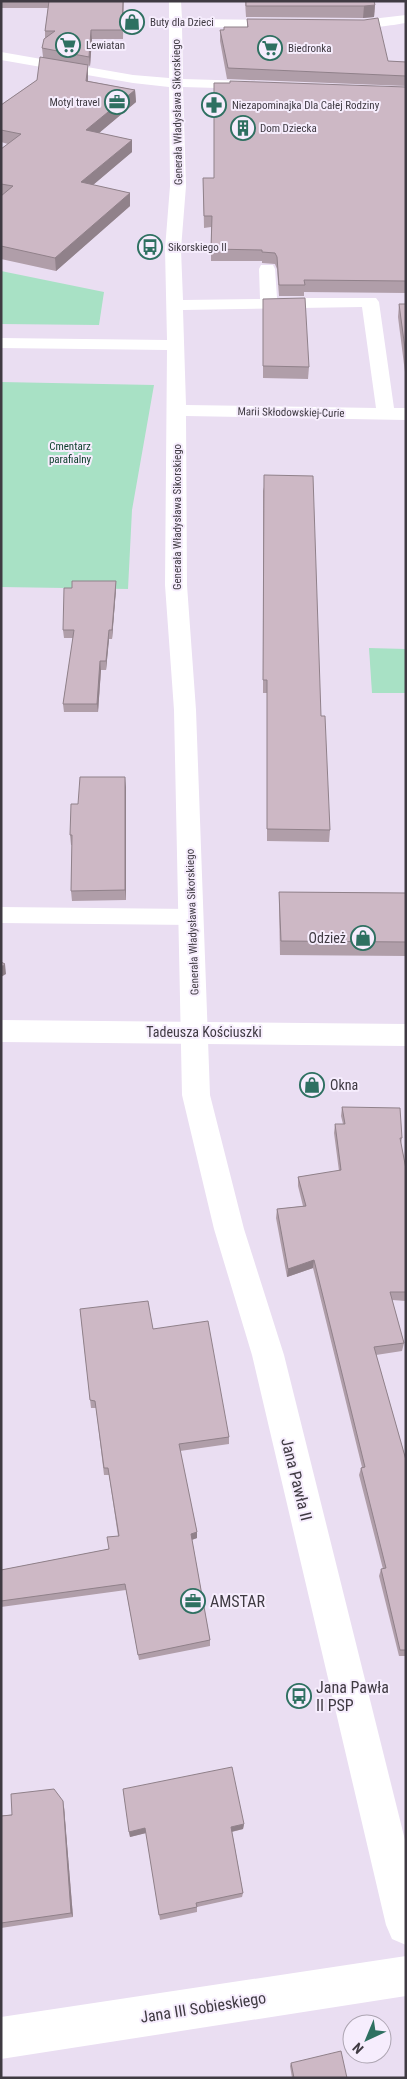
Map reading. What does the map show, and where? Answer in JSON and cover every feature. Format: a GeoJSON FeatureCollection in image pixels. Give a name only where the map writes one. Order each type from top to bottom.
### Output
{"type":"FeatureCollection","features":[{"type":"Feature","properties":{"kind":"street","name":"Generała Władysława Sikorskiego"},"geometry":{"type":"LineString","coordinates":[[175,1],[178,186],[173,240],[177,410],[176,585],[185,710],[196,1033]]}},
{"type":"Feature","properties":{"kind":"street"},"geometry":{"type":"LineString","coordinates":[[324,24],[363,24],[406,19]]}},
{"type":"Feature","properties":{"kind":"street"},"geometry":{"type":"LineString","coordinates":[[176,23],[295,24]]}},
{"type":"Feature","properties":{"kind":"street"},"geometry":{"type":"LineString","coordinates":[[1,56],[132,79],[176,83],[260,85]]}},
{"type":"Feature","properties":{"kind":"street"},"geometry":{"type":"LineString","coordinates":[[267,269],[269,305]]}},
{"type":"Feature","properties":{"kind":"street"},"geometry":{"type":"LineString","coordinates":[[175,305],[370,302],[386,414]]}},
{"type":"Feature","properties":{"kind":"street"},"geometry":{"type":"LineString","coordinates":[[1,343],[176,344]]}},
{"type":"Feature","properties":{"kind":"street","name":"Marii Skłodowskiej-Curie"},"geometry":{"type":"LineString","coordinates":[[177,410],[406,414]]}},
{"type":"Feature","properties":{"kind":"street","name":"Tadeusza Kościuszki"},"geometry":{"type":"LineString","coordinates":[[1,1031],[406,1035]]}},
{"type":"Feature","properties":{"kind":"street","name":"Jana Pawła II"},"geometry":{"type":"LineString","coordinates":[[196,1033],[196,1095],[229,1229],[268,1355],[406,1925]]}},
{"type":"Feature","properties":{"kind":"street","name":"Jana III Sobieskiego"},"geometry":{"type":"LineString","coordinates":[[1,2038],[406,1976]]}},
{"type":"Feature","properties":{"kind":"lane"},"geometry":{"type":"LineString","coordinates":[[1,915],[192,917]]}},
{"type":"Feature","properties":{"kind":"green space"},"geometry":{"type":"Polygon","coordinates":[[[1,271],[104,292],[99,325],[1,324],[1,271]]]}},
{"type":"Feature","properties":{"kind":"green space","name":"Cmentarz parafialny"},"geometry":{"type":"Polygon","coordinates":[[[1,382],[154,385],[132,510],[128,589],[1,587],[1,382]]]}},
{"type":"Feature","properties":{"kind":"green space"},"geometry":{"type":"Polygon","coordinates":[[[369,648],[406,649],[406,693],[372,693],[369,648]]]}},
{"type":"Feature","properties":{"kind":"building"},"geometry":{"type":"Polygon","coordinates":[[[49,1],[123,1],[122,30],[91,30],[89,57],[42,48],[44,39],[55,31],[45,31],[49,1]]]}},
{"type":"Feature","properties":{"kind":"building"},"geometry":{"type":"Polygon","coordinates":[[[246,1],[374,1],[375,5],[246,6],[246,1]]]}},
{"type":"Feature","properties":{"kind":"building"},"geometry":{"type":"Polygon","coordinates":[[[378,18],[388,61],[406,62],[406,76],[228,68],[220,30],[224,30],[224,27],[248,27],[247,19],[364,20],[378,18]]]}},
{"type":"Feature","properties":{"kind":"building"},"geometry":{"type":"Polygon","coordinates":[[[40,57],[88,65],[86,81],[135,90],[86,130],[132,140],[81,182],[130,193],[55,258],[1,246],[1,196],[13,186],[1,184],[1,149],[21,134],[1,130],[1,105],[37,80],[40,57]]]}},
{"type":"Feature","properties":{"kind":"building"},"geometry":{"type":"Polygon","coordinates":[[[230,81],[406,87],[406,281],[304,280],[305,285],[279,285],[275,253],[262,252],[262,250],[211,249],[212,216],[204,216],[203,178],[214,178],[214,83],[230,83],[230,81]]]}},
{"type":"Feature","properties":{"kind":"building"},"geometry":{"type":"Polygon","coordinates":[[[305,298],[309,367],[263,366],[263,299],[305,298]]]}},
{"type":"Feature","properties":{"kind":"building"},"geometry":{"type":"Polygon","coordinates":[[[399,304],[406,304],[406,356],[399,304]]]}},
{"type":"Feature","properties":{"kind":"building"},"geometry":{"type":"Polygon","coordinates":[[[264,475],[313,476],[321,716],[325,716],[330,830],[267,829],[267,680],[263,680],[264,475]]]}},
{"type":"Feature","properties":{"kind":"building"},"geometry":{"type":"Polygon","coordinates":[[[72,581],[116,581],[112,630],[109,630],[106,661],[100,661],[97,704],[63,704],[74,630],[63,630],[64,588],[72,588],[72,581]]]}},
{"type":"Feature","properties":{"kind":"building"},"geometry":{"type":"Polygon","coordinates":[[[80,777],[125,777],[125,890],[71,891],[71,804],[78,804],[80,777]]]}},
{"type":"Feature","properties":{"kind":"building"},"geometry":{"type":"Polygon","coordinates":[[[279,892],[406,893],[406,942],[281,941],[279,892]]]}},
{"type":"Feature","properties":{"kind":"building"},"geometry":{"type":"Polygon","coordinates":[[[342,1107],[400,1108],[402,1138],[400,1138],[406,1169],[406,1292],[390,1292],[404,1343],[374,1347],[406,1460],[406,1650],[400,1650],[381,1569],[386,1568],[361,1468],[365,1467],[314,1260],[288,1269],[277,1209],[306,1206],[298,1177],[341,1170],[335,1124],[345,1124],[342,1107]]]}},
{"type":"Feature","properties":{"kind":"building"},"geometry":{"type":"Polygon","coordinates":[[[148,1301],[153,1329],[208,1321],[229,1437],[179,1444],[197,1532],[191,1534],[210,1640],[138,1655],[125,1584],[1,1601],[1,1570],[109,1549],[107,1537],[119,1536],[108,1468],[104,1468],[95,1401],[90,1400],[80,1309],[148,1301]]]}},
{"type":"Feature","properties":{"kind":"building"},"geometry":{"type":"Polygon","coordinates":[[[232,1767],[244,1824],[231,1827],[243,1893],[196,1903],[197,1907],[159,1915],[145,1828],[129,1832],[123,1789],[232,1767]]]}},
{"type":"Feature","properties":{"kind":"building"},"geometry":{"type":"Polygon","coordinates":[[[54,1789],[63,1801],[71,1913],[1,1923],[1,1816],[12,1815],[11,1794],[54,1789]]]}},
{"type":"Feature","properties":{"kind":"building"},"geometry":{"type":"Polygon","coordinates":[[[341,2051],[342,2064],[344,2064],[347,2078],[294,2078],[291,2063],[341,2051]]]}},
{"type":"Feature","properties":{"kind":"place","name":"Buty dla Dzieci"},"geometry":{"type":"Point","coordinates":[132,22]}},
{"type":"Feature","properties":{"kind":"place","name":"Lewiatan"},"geometry":{"type":"Point","coordinates":[68,45]}},
{"type":"Feature","properties":{"kind":"place","name":"Biedronka"},"geometry":{"type":"Point","coordinates":[270,48]}},
{"type":"Feature","properties":{"kind":"place","name":"Motyl travel"},"geometry":{"type":"Point","coordinates":[117,102]}},
{"type":"Feature","properties":{"kind":"place","name":"Niezapominajka Dla Całej Rodziny"},"geometry":{"type":"Point","coordinates":[214,105]}},
{"type":"Feature","properties":{"kind":"place","name":"Dom Dziecka"},"geometry":{"type":"Point","coordinates":[243,128]}},
{"type":"Feature","properties":{"kind":"place","name":"Sikorskiego II"},"geometry":{"type":"Point","coordinates":[150,247]}},
{"type":"Feature","properties":{"kind":"place","name":"Odzież"},"geometry":{"type":"Point","coordinates":[363,938]}},
{"type":"Feature","properties":{"kind":"place","name":"Okna"},"geometry":{"type":"Point","coordinates":[312,1085]}},
{"type":"Feature","properties":{"kind":"place","name":"AMSTAR"},"geometry":{"type":"Point","coordinates":[193,1601]}},
{"type":"Feature","properties":{"kind":"place","name":"Jana Pawła II PSP"},"geometry":{"type":"Point","coordinates":[299,1696]}}]}
